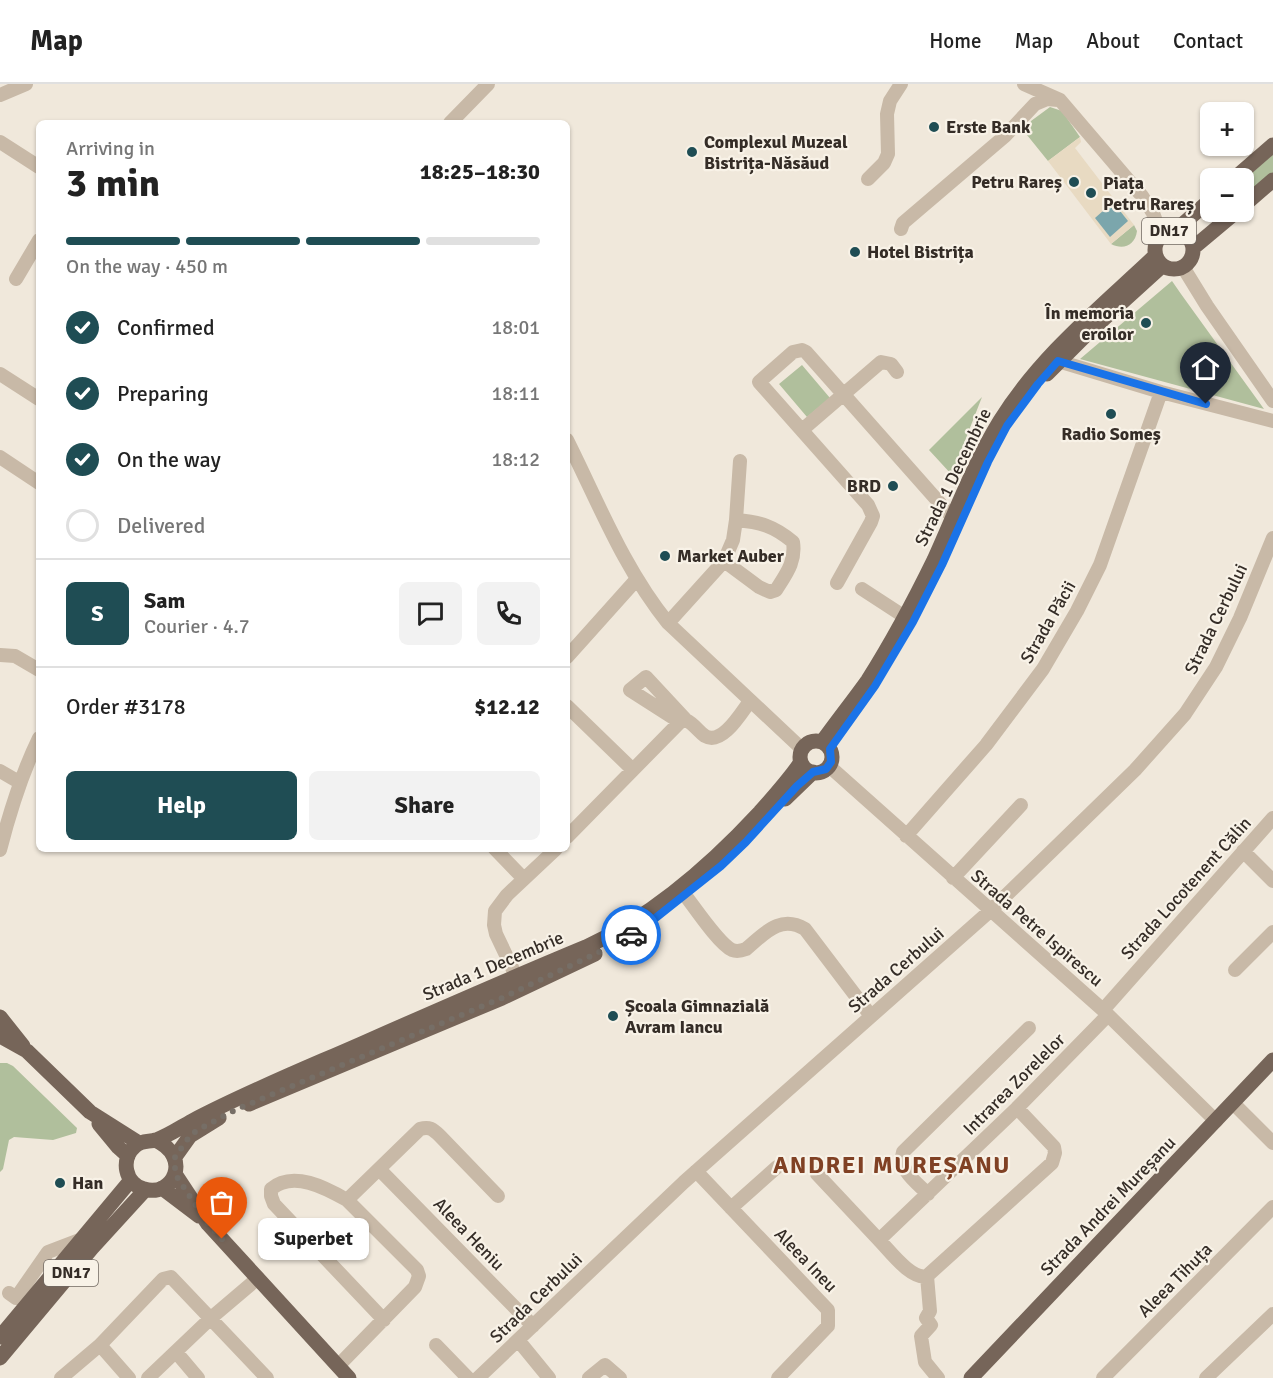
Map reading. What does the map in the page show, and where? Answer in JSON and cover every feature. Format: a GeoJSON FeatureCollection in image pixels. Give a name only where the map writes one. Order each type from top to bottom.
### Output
{"type":"FeatureCollection","features":[{"type":"Feature","properties":{"kind":"main road"},"geometry":{"type":"LineString","coordinates":[[1247,168],[1273,145]]}},
{"type":"Feature","properties":{"kind":"main road"},"geometry":{"type":"LineString","coordinates":[[1254,196],[1273,180]]}},
{"type":"Feature","properties":{"kind":"main road","name":"DN17"},"geometry":{"type":"LineString","coordinates":[[1168,233],[1187,236],[1193,248],[1191,259],[1183,267],[1172,270],[1159,261],[1155,245],[1168,233],[1200,208]]}},
{"type":"Feature","properties":{"kind":"main road","name":"DN17"},"geometry":{"type":"LineString","coordinates":[[1193,248],[1224,222]]}},
{"type":"Feature","properties":{"kind":"main road","name":"Strada 1 Decembrie"},"geometry":{"type":"LineString","coordinates":[[826,745],[875,686],[913,622],[1007,426],[1058,361],[1159,261]]}},
{"type":"Feature","properties":{"kind":"main road","name":"Strada 1 Decembrie"},"geometry":{"type":"LineString","coordinates":[[826,745],[905,617],[980,457],[1000,421],[1062,342],[1159,261]]}},
{"type":"Feature","properties":{"kind":"main road"},"geometry":{"type":"LineString","coordinates":[[813,772],[804,767],[801,756],[813,741],[826,745],[832,757],[829,766]]}},
{"type":"Feature","properties":{"kind":"main road","name":"Strada 1 Decembrie"},"geometry":{"type":"LineString","coordinates":[[155,1140],[230,1101],[596,942],[642,916],[714,859],[738,835],[790,779],[801,756]]}},
{"type":"Feature","properties":{"kind":"main road","name":"Strada 1 Decembrie"},"geometry":{"type":"LineString","coordinates":[[175,1157],[196,1131],[235,1110],[502,998],[612,946],[648,924],[721,866],[797,786],[813,772],[822,772],[829,766]]}},
{"type":"Feature","properties":{"kind":"main road"},"geometry":{"type":"LineString","coordinates":[[0,1017],[22,1049]]}},
{"type":"Feature","properties":{"kind":"main road"},"geometry":{"type":"LineString","coordinates":[[0,1036],[22,1049],[90,1112],[128,1156]]}},
{"type":"Feature","properties":{"kind":"main road"},"geometry":{"type":"LineString","coordinates":[[0,1051],[22,1049]]}},
{"type":"Feature","properties":{"kind":"main road","name":"Strada Andrei Mureșanu"},"geometry":{"type":"LineString","coordinates":[[971,1378],[1273,1060]]}},
{"type":"Feature","properties":{"kind":"main road"},"geometry":{"type":"LineString","coordinates":[[90,1112],[139,1143]]}},
{"type":"Feature","properties":{"kind":"main road"},"geometry":{"type":"LineString","coordinates":[[155,1140],[171,1150],[175,1157],[175,1174],[172,1180],[162,1188],[145,1190],[131,1180],[126,1164],[128,1156],[139,1143],[155,1140]]}},
{"type":"Feature","properties":{"kind":"main road"},"geometry":{"type":"LineString","coordinates":[[175,1174],[208,1224]]}},
{"type":"Feature","properties":{"kind":"main road","name":"DN17"},"geometry":{"type":"LineString","coordinates":[[0,1336],[131,1180]]}},
{"type":"Feature","properties":{"kind":"main road"},"geometry":{"type":"LineString","coordinates":[[162,1188],[208,1224],[349,1378]]}},
{"type":"Feature","properties":{"kind":"main road","name":"DN17"},"geometry":{"type":"LineString","coordinates":[[0,1358],[92,1248],[145,1190]]}},
{"type":"Feature","properties":{"kind":"main road"},"geometry":{"type":"LineString","coordinates":[[0,1326],[16,1317]]}},
{"type":"Feature","properties":{"kind":"street"},"geometry":{"type":"LineString","coordinates":[[0,95],[26,84]]}},
{"type":"Feature","properties":{"kind":"street"},"geometry":{"type":"LineString","coordinates":[[453,120],[488,84]]}},
{"type":"Feature","properties":{"kind":"street"},"geometry":{"type":"LineString","coordinates":[[868,179],[884,163],[888,154],[887,114],[890,101],[901,84]]}},
{"type":"Feature","properties":{"kind":"street"},"geometry":{"type":"LineString","coordinates":[[1024,84],[1060,100],[1143,196],[1168,233]]}},
{"type":"Feature","properties":{"kind":"street"},"geometry":{"type":"LineString","coordinates":[[1057,84],[1060,100]]}},
{"type":"Feature","properties":{"kind":"street"},"geometry":{"type":"LineString","coordinates":[[901,229],[903,223],[1005,136],[1035,104],[1047,99],[1060,100]]}},
{"type":"Feature","properties":{"kind":"street"},"geometry":{"type":"LineString","coordinates":[[0,142],[36,165]]}},
{"type":"Feature","properties":{"kind":"street"},"geometry":{"type":"LineString","coordinates":[[16,279],[36,245]]}},
{"type":"Feature","properties":{"kind":"street"},"geometry":{"type":"LineString","coordinates":[[1183,267],[1207,306],[1273,401]]}},
{"type":"Feature","properties":{"kind":"street"},"geometry":{"type":"LineString","coordinates":[[837,583],[873,516],[868,505],[759,382],[793,352],[802,350],[806,352],[952,518]]}},
{"type":"Feature","properties":{"kind":"street"},"geometry":{"type":"LineString","coordinates":[[1058,361],[1161,392],[1273,421]]}},
{"type":"Feature","properties":{"kind":"street"},"geometry":{"type":"LineString","coordinates":[[802,430],[881,362],[891,364],[897,372]]}},
{"type":"Feature","properties":{"kind":"street"},"geometry":{"type":"LineString","coordinates":[[0,374],[36,397]]}},
{"type":"Feature","properties":{"kind":"street","name":"Strada Păcii"},"geometry":{"type":"LineString","coordinates":[[906,836],[986,745],[1043,669],[1077,611],[1100,565],[1161,392]]}},
{"type":"Feature","properties":{"kind":"street"},"geometry":{"type":"LineString","coordinates":[[570,446],[636,580],[668,623],[750,701],[801,756]]}},
{"type":"Feature","properties":{"kind":"street"},"geometry":{"type":"LineString","coordinates":[[0,458],[36,481]]}},
{"type":"Feature","properties":{"kind":"street"},"geometry":{"type":"LineString","coordinates":[[668,623],[724,561],[733,540],[740,461]]}},
{"type":"Feature","properties":{"kind":"street"},"geometry":{"type":"LineString","coordinates":[[724,561],[759,587],[770,592],[776,590],[791,566],[795,553],[793,542],[783,534],[761,522],[736,520]]}},
{"type":"Feature","properties":{"kind":"street","name":"Strada Cerbului"},"geometry":{"type":"LineString","coordinates":[[478,1378],[696,1171],[990,911],[1135,771],[1185,714],[1216,667],[1240,618],[1273,538]]}},
{"type":"Feature","properties":{"kind":"street"},"geometry":{"type":"LineString","coordinates":[[570,654],[636,580]]}},
{"type":"Feature","properties":{"kind":"street"},"geometry":{"type":"LineString","coordinates":[[861,589],[905,617]]}},
{"type":"Feature","properties":{"kind":"street"},"geometry":{"type":"LineString","coordinates":[[0,655],[15,657],[36,668]]}},
{"type":"Feature","properties":{"kind":"street"},"geometry":{"type":"LineString","coordinates":[[570,834],[632,769],[683,721],[695,725],[703,735],[710,738],[718,737],[725,733],[750,701]]}},
{"type":"Feature","properties":{"kind":"street"},"geometry":{"type":"LineString","coordinates":[[570,709],[632,769]]}},
{"type":"Feature","properties":{"kind":"street"},"geometry":{"type":"LineString","coordinates":[[0,850],[10,807],[36,745]]}},
{"type":"Feature","properties":{"kind":"street","name":"Strada Petre Ispirescu"},"geometry":{"type":"LineString","coordinates":[[829,766],[1105,1013],[1216,1121]]}},
{"type":"Feature","properties":{"kind":"street"},"geometry":{"type":"LineString","coordinates":[[0,771],[19,782]]}},
{"type":"Feature","properties":{"kind":"street"},"geometry":{"type":"LineString","coordinates":[[953,878],[1022,806]]}},
{"type":"Feature","properties":{"kind":"street","name":"Strada Locotenent Călin"},"geometry":{"type":"LineString","coordinates":[[1105,1013],[1273,818]]}},
{"type":"Feature","properties":{"kind":"street"},"geometry":{"type":"LineString","coordinates":[[1243,851],[1273,881]]}},
{"type":"Feature","properties":{"kind":"street"},"geometry":{"type":"LineString","coordinates":[[498,852],[524,879]]}},
{"type":"Feature","properties":{"kind":"street"},"geometry":{"type":"LineString","coordinates":[[516,976],[496,934],[495,911],[499,903],[553,852]]}},
{"type":"Feature","properties":{"kind":"street"},"geometry":{"type":"LineString","coordinates":[[685,895],[715,933],[731,949],[741,951],[746,949],[778,924],[795,924],[805,928],[871,1016]]}},
{"type":"Feature","properties":{"kind":"street"},"geometry":{"type":"LineString","coordinates":[[1235,970],[1273,932]]}},
{"type":"Feature","properties":{"kind":"street","name":"Intrarea Zorelelor"},"geometry":{"type":"LineString","coordinates":[[879,1240],[1017,1108],[1105,1013]]}},
{"type":"Feature","properties":{"kind":"street"},"geometry":{"type":"LineString","coordinates":[[928,1194],[904,1169],[903,1152],[1029,1028]]}},
{"type":"Feature","properties":{"kind":"street"},"geometry":{"type":"LineString","coordinates":[[1233,1103],[1273,1143]]}},
{"type":"Feature","properties":{"kind":"street"},"geometry":{"type":"LineString","coordinates":[[817,1174],[912,1273],[921,1278],[927,1276],[1043,1171],[1054,1158],[1056,1153],[1051,1142],[1017,1108]]}},
{"type":"Feature","properties":{"kind":"street"},"geometry":{"type":"LineString","coordinates":[[347,1200],[420,1129],[426,1127],[440,1136],[498,1196]]}},
{"type":"Feature","properties":{"kind":"street"},"geometry":{"type":"LineString","coordinates":[[731,1208],[777,1167]]}},
{"type":"Feature","properties":{"kind":"street","name":"Aleea Heniu"},"geometry":{"type":"LineString","coordinates":[[379,1168],[533,1326]]}},
{"type":"Feature","properties":{"kind":"street","name":"Aleea Ineu"},"geometry":{"type":"LineString","coordinates":[[696,1171],[828,1310],[828,1326],[778,1378]]}},
{"type":"Feature","properties":{"kind":"street"},"geometry":{"type":"LineString","coordinates":[[338,1366],[384,1320],[416,1287],[419,1276],[417,1270],[347,1200],[316,1184],[301,1181],[276,1185],[272,1189],[271,1196],[274,1204],[384,1320]]}},
{"type":"Feature","properties":{"kind":"street","name":"Aleea Tihuța"},"geometry":{"type":"LineString","coordinates":[[1104,1378],[1273,1208]]}},
{"type":"Feature","properties":{"kind":"street"},"geometry":{"type":"LineString","coordinates":[[9,1293],[16,1298],[48,1252],[82,1239]]}},
{"type":"Feature","properties":{"kind":"street"},"geometry":{"type":"LineString","coordinates":[[927,1276],[930,1311],[926,1318],[931,1325],[921,1336],[925,1362],[938,1378]]}},
{"type":"Feature","properties":{"kind":"street"},"geometry":{"type":"LineString","coordinates":[[61,1378],[100,1345],[164,1279],[171,1277],[267,1378]]}},
{"type":"Feature","properties":{"kind":"street"},"geometry":{"type":"LineString","coordinates":[[148,1378],[211,1318],[258,1278]]}},
{"type":"Feature","properties":{"kind":"street"},"geometry":{"type":"LineString","coordinates":[[1206,1378],[1273,1314]]}},
{"type":"Feature","properties":{"kind":"street"},"geometry":{"type":"LineString","coordinates":[[518,1340],[549,1378]]}},
{"type":"Feature","properties":{"kind":"street"},"geometry":{"type":"LineString","coordinates":[[100,1345],[129,1378]]}},
{"type":"Feature","properties":{"kind":"street"},"geometry":{"type":"LineString","coordinates":[[436,1346],[468,1378]]}},
{"type":"Feature","properties":{"kind":"street"},"geometry":{"type":"LineString","coordinates":[[176,1352],[198,1378]]}},
{"type":"Feature","properties":{"kind":"street"},"geometry":{"type":"LineString","coordinates":[[589,1378],[605,1365],[620,1378]]}},
{"type":"Feature","properties":{"kind":"green space"},"geometry":{"type":"Polygon","coordinates":[[[1050,107],[1062,111],[1080,137],[1048,161],[1027,135],[1031,121],[1050,107]]]}},
{"type":"Feature","properties":{"kind":"green space"},"geometry":{"type":"Polygon","coordinates":[[[1273,154],[1273,173],[1254,190],[1254,171],[1273,154]]]}},
{"type":"Feature","properties":{"kind":"green space"},"geometry":{"type":"Polygon","coordinates":[[[1134,225],[1137,231],[1131,243],[1120,247],[1111,244],[1134,225]]]}},
{"type":"Feature","properties":{"kind":"green space"},"geometry":{"type":"Polygon","coordinates":[[[1172,281],[1181,294],[1264,409],[1080,359],[1172,281]]]}},
{"type":"Feature","properties":{"kind":"green space"},"geometry":{"type":"Polygon","coordinates":[[[802,365],[830,398],[807,417],[779,384],[802,365]]]}},
{"type":"Feature","properties":{"kind":"green space"},"geometry":{"type":"Polygon","coordinates":[[[982,397],[952,474],[952,475],[929,450],[982,397]]]}},
{"type":"Feature","properties":{"kind":"green space"},"geometry":{"type":"Polygon","coordinates":[[[0,1063],[13,1066],[77,1128],[76,1133],[53,1140],[14,1137],[9,1140],[3,1169],[0,1172],[0,1063]]]}},
{"type":"Feature","properties":{"kind":"shaded area","name":"Piața Petru Rareș"},"geometry":{"type":"Polygon","coordinates":[[[1080,137],[1081,142],[1075,148],[1134,225],[1111,244],[1048,161],[1080,137]]]}},
{"type":"Feature","properties":{"kind":"water"},"geometry":{"type":"Polygon","coordinates":[[[1113,202],[1128,221],[1110,237],[1095,218],[1113,202]]]}},
{"type":"Feature","properties":{"kind":"way so far"},"geometry":{"type":"LineString","coordinates":[[222,1239],[208,1224],[175,1174],[175,1157],[196,1131],[235,1110],[502,998],[631,935]]}},
{"type":"Feature","properties":{"kind":"place","name":"Erste Bank"},"geometry":{"type":"Point","coordinates":[934,127]}},
{"type":"Feature","properties":{"kind":"place","name":"Complexul Muzeal Bistrița-Năsăud"},"geometry":{"type":"Point","coordinates":[692,152]}},
{"type":"Feature","properties":{"kind":"place","name":"Petru Rareș"},"geometry":{"type":"Point","coordinates":[1074,182]}},
{"type":"Feature","properties":{"kind":"place","name":"Piața Petru Rareș"},"geometry":{"type":"Point","coordinates":[1091,193]}},
{"type":"Feature","properties":{"kind":"place","name":"Hotel Bistrița"},"geometry":{"type":"Point","coordinates":[855,252]}},
{"type":"Feature","properties":{"kind":"place","name":"În memoria eroilor"},"geometry":{"type":"Point","coordinates":[1146,323]}},
{"type":"Feature","properties":{"kind":"place","name":"Radio Someș"},"geometry":{"type":"Point","coordinates":[1111,414]}},
{"type":"Feature","properties":{"kind":"place","name":"BRD"},"geometry":{"type":"Point","coordinates":[893,486]}},
{"type":"Feature","properties":{"kind":"place","name":"Market Auber"},"geometry":{"type":"Point","coordinates":[665,556]}},
{"type":"Feature","properties":{"kind":"place","name":"Școala Gimnazială Avram Iancu"},"geometry":{"type":"Point","coordinates":[613,1016]}},
{"type":"Feature","properties":{"kind":"place","name":"Han"},"geometry":{"type":"Point","coordinates":[60,1183]}},
{"type":"Feature","properties":{"kind":"place","name":"Superbet"},"geometry":{"type":"Point","coordinates":[222,1239]}},
{"type":"Feature","properties":{"kind":"district","name":"ANDREI MUREȘANU"},"geometry":{"type":"Point","coordinates":[892,1165]}},
{"type":"Feature","properties":{"kind":"route"},"geometry":{"type":"LineString","coordinates":[[631,935],[721,866],[797,786],[813,772],[822,772],[829,766],[832,757],[830,749],[875,686],[913,622],[1007,426],[1058,361],[1206,404]]}}]}
